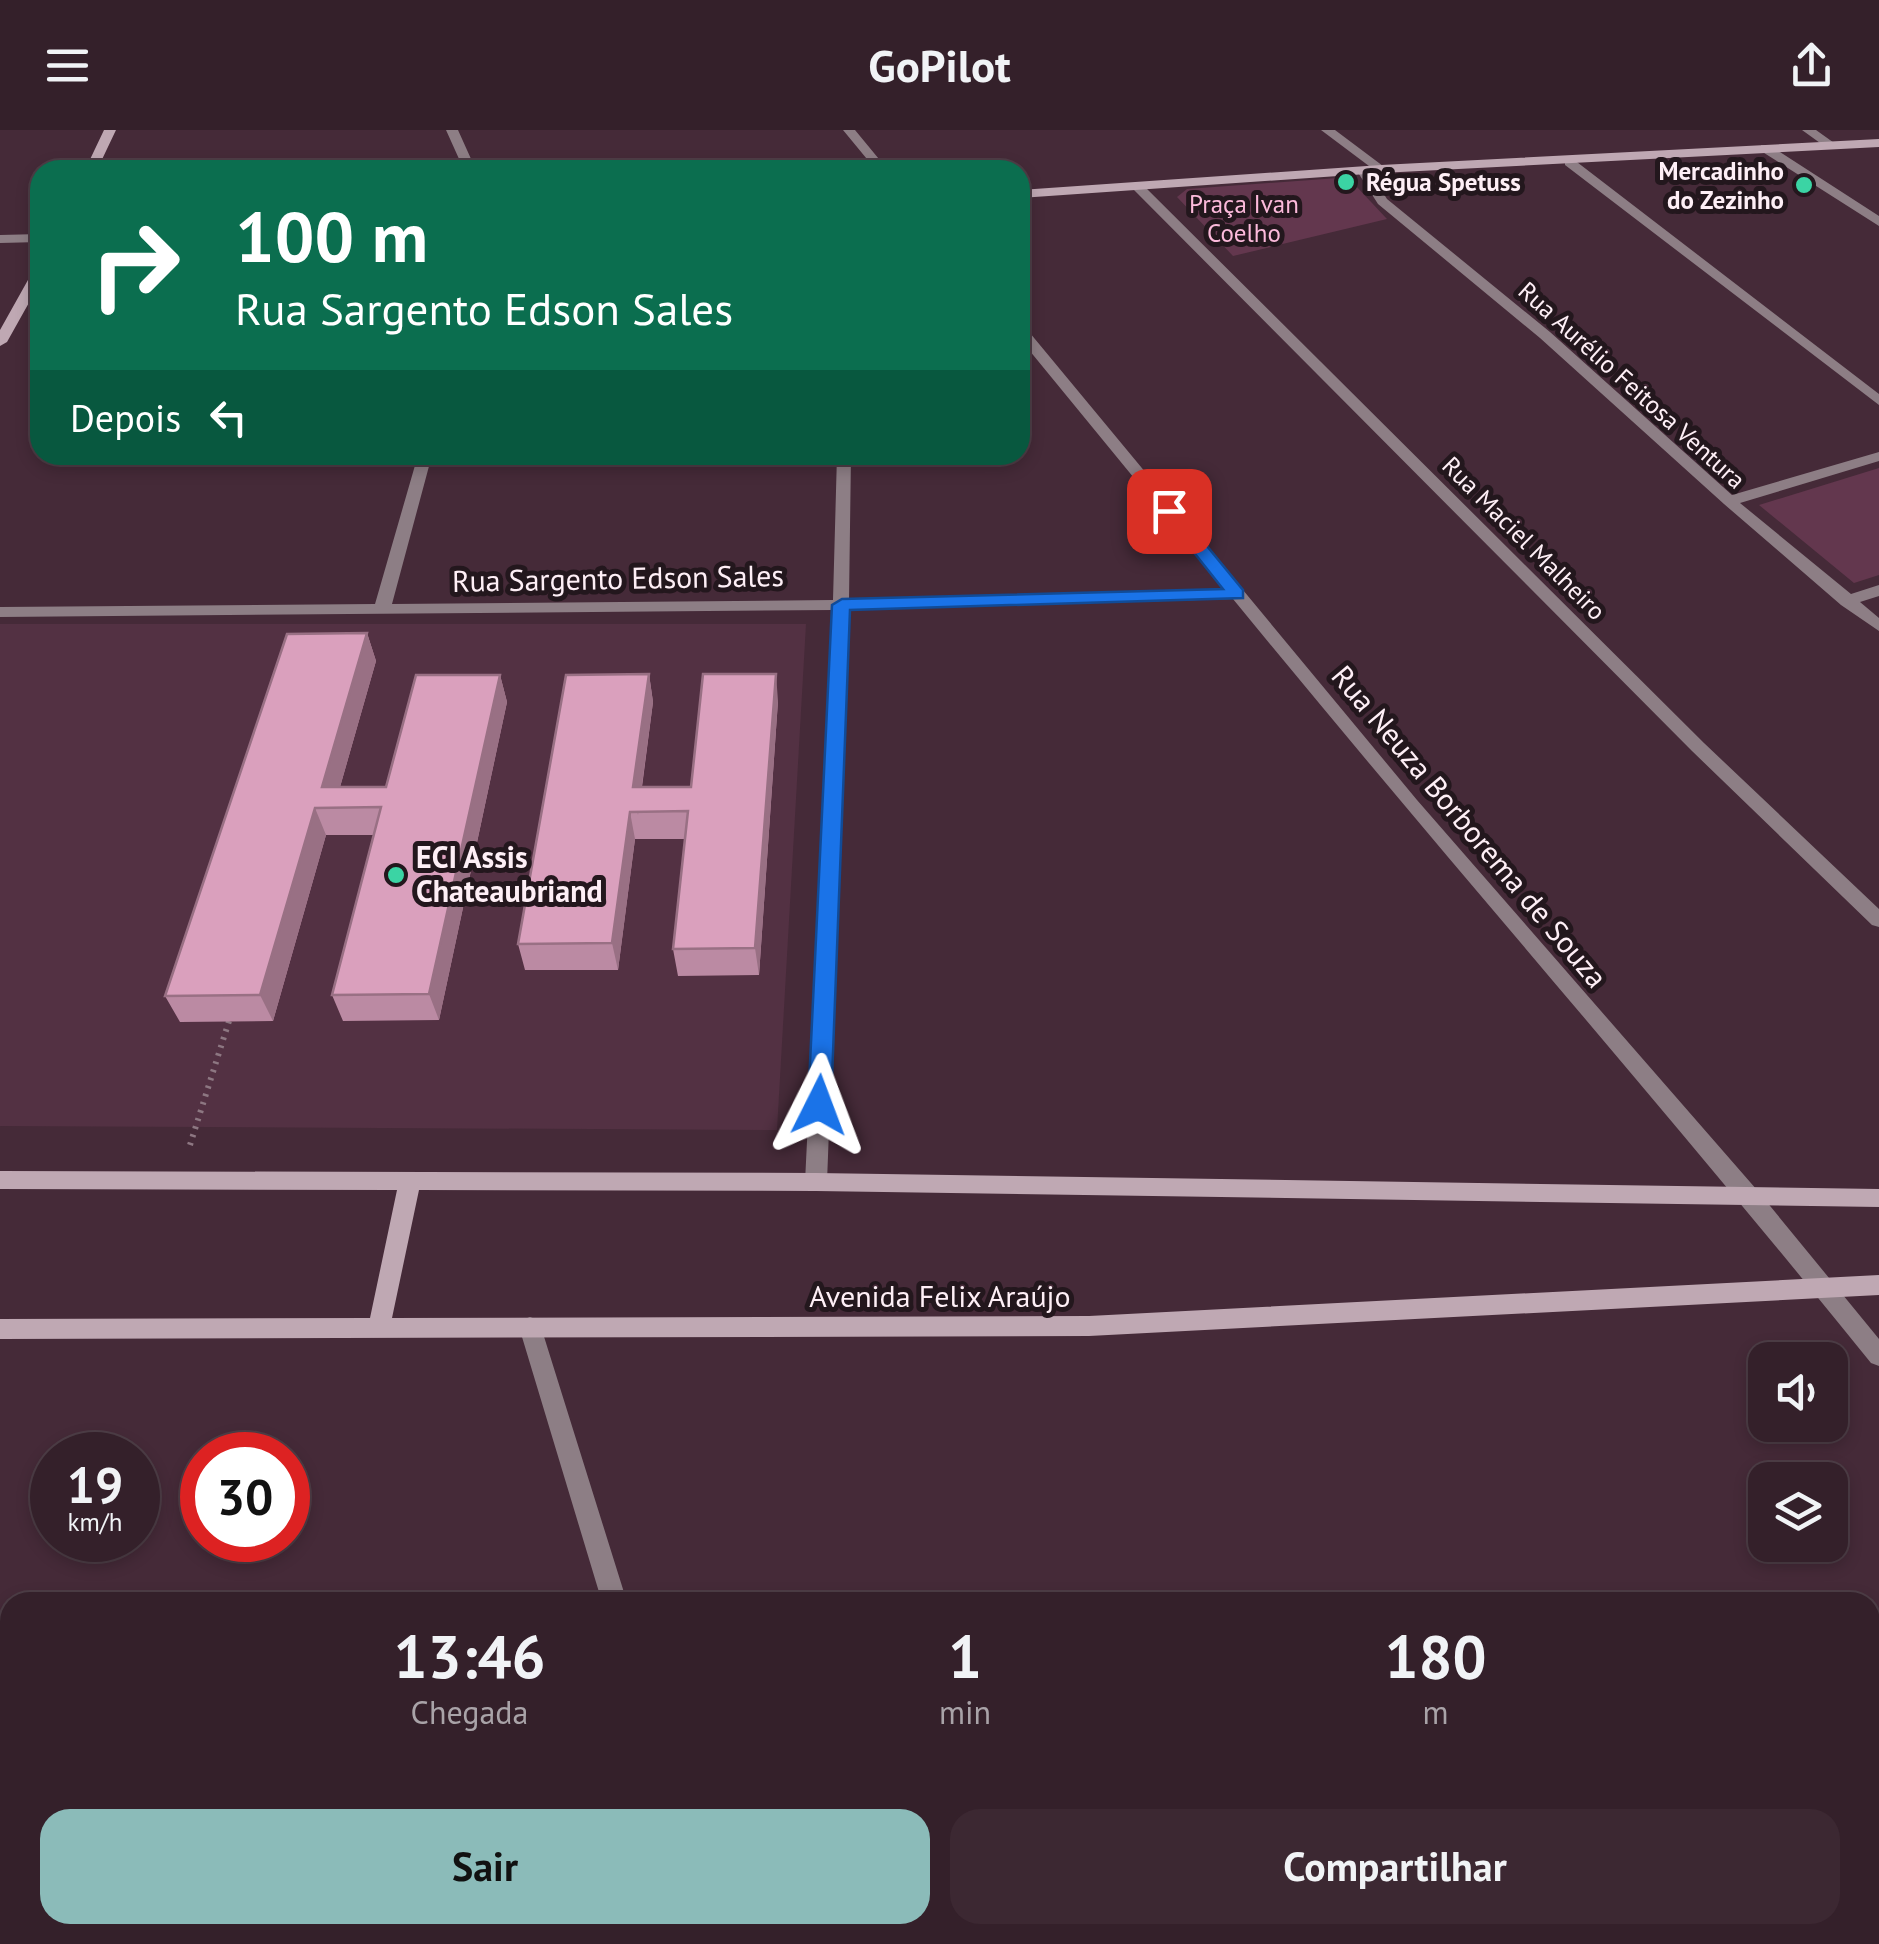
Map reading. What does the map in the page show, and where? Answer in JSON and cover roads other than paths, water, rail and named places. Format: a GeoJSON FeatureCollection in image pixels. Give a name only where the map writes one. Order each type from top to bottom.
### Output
{"type":"FeatureCollection","features":[{"type":"Feature","properties":{"kind":"main road"},"geometry":{"type":"LineString","coordinates":[[96,160],[110,130]]}},
{"type":"Feature","properties":{"kind":"main road"},"geometry":{"type":"LineString","coordinates":[[1030,193],[1381,169],[1879,143]]}},
{"type":"Feature","properties":{"kind":"main road"},"geometry":{"type":"LineString","coordinates":[[0,342],[30,289]]}},
{"type":"Feature","properties":{"kind":"main road"},"geometry":{"type":"LineString","coordinates":[[0,1180],[816,1182],[1879,1198]]}},
{"type":"Feature","properties":{"kind":"main road"},"geometry":{"type":"LineString","coordinates":[[378,1328],[410,1181]]}},
{"type":"Feature","properties":{"kind":"main road","name":"Avenida Felix Araújo"},"geometry":{"type":"LineString","coordinates":[[0,1329],[1090,1326],[1879,1285]]}},
{"type":"Feature","properties":{"kind":"street"},"geometry":{"type":"LineString","coordinates":[[452,130],[466,160]]}},
{"type":"Feature","properties":{"kind":"street"},"geometry":{"type":"LineString","coordinates":[[849,130],[874,160]]}},
{"type":"Feature","properties":{"kind":"street"},"geometry":{"type":"LineString","coordinates":[[1327,130],[1381,169]]}},
{"type":"Feature","properties":{"kind":"street"},"geometry":{"type":"LineString","coordinates":[[1808,130],[1831,145]]}},
{"type":"Feature","properties":{"kind":"street"},"geometry":{"type":"LineString","coordinates":[[1765,148],[1879,222]]}},
{"type":"Feature","properties":{"kind":"street"},"geometry":{"type":"LineString","coordinates":[[1569,162],[1879,401]]}},
{"type":"Feature","properties":{"kind":"street","name":"Rua Aurélio Feitosa Ventura"},"geometry":{"type":"LineString","coordinates":[[1362,171],[1382,202],[1545,335],[1729,501],[1879,626]]}},
{"type":"Feature","properties":{"kind":"street","name":"Rua Maciel Malheiro"},"geometry":{"type":"LineString","coordinates":[[1138,187],[1698,747],[1879,920]]}},
{"type":"Feature","properties":{"kind":"street"},"geometry":{"type":"LineString","coordinates":[[0,239],[30,238]]}},
{"type":"Feature","properties":{"kind":"street","name":"Rua Neuza Borborema de Souza"},"geometry":{"type":"LineString","coordinates":[[1030,342],[1424,819],[1750,1196],[1879,1356]]}},
{"type":"Feature","properties":{"kind":"street"},"geometry":{"type":"LineString","coordinates":[[1729,501],[1879,456]]}},
{"type":"Feature","properties":{"kind":"street"},"geometry":{"type":"LineString","coordinates":[[382,609],[422,465]]}},
{"type":"Feature","properties":{"kind":"street"},"geometry":{"type":"LineString","coordinates":[[816,1182],[842,605],[844,465]]}},
{"type":"Feature","properties":{"kind":"street"},"geometry":{"type":"LineString","coordinates":[[1848,601],[1879,590]]}},
{"type":"Feature","properties":{"kind":"street","name":"Rua Sargento Edson Sales"},"geometry":{"type":"LineString","coordinates":[[0,612],[842,605],[1237,594]]}},
{"type":"Feature","properties":{"kind":"street"},"geometry":{"type":"LineString","coordinates":[[530,1328],[612,1592]]}},
{"type":"Feature","properties":{"kind":"place","name":"Régua Spetuss"},"geometry":{"type":"Point","coordinates":[1346,182]}},
{"type":"Feature","properties":{"kind":"place","name":"Mercadinho do Zezinho"},"geometry":{"type":"Point","coordinates":[1804,185]}},
{"type":"Feature","properties":{"kind":"place","name":"ECI Assis Chateaubriand"},"geometry":{"type":"Point","coordinates":[396,875]}},
{"type":"Feature","properties":{"kind":"park label","name":"Praça Ivan Coelho"},"geometry":{"type":"Point","coordinates":[1244,218]}}]}
